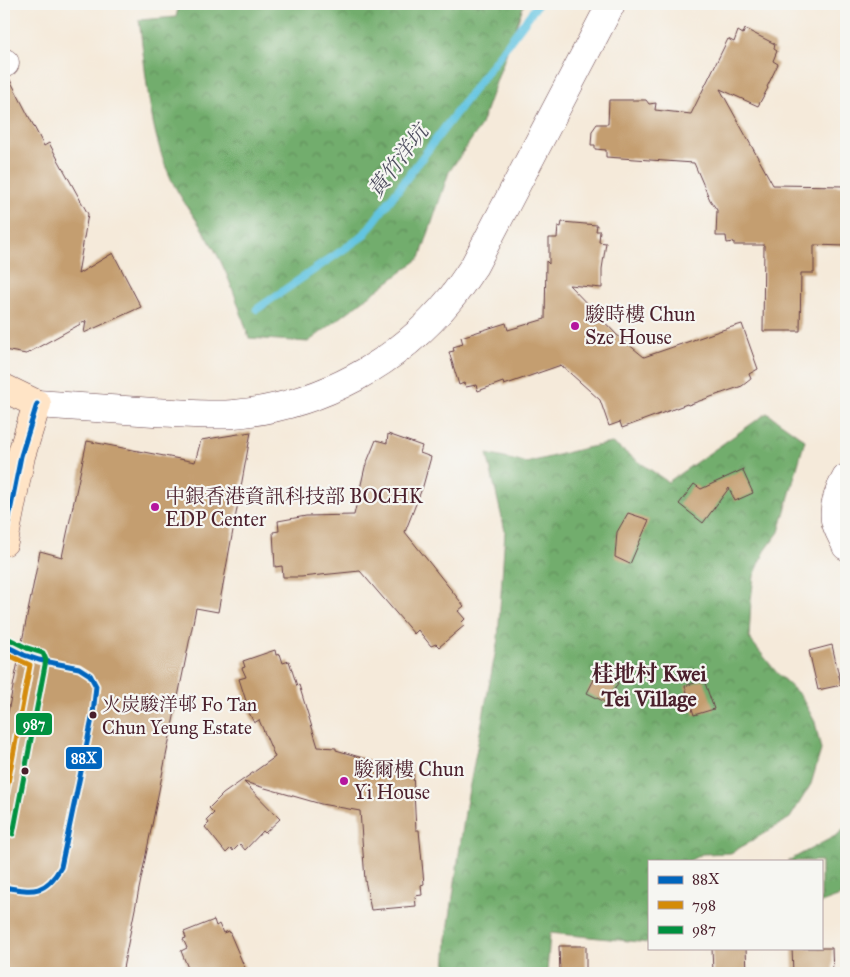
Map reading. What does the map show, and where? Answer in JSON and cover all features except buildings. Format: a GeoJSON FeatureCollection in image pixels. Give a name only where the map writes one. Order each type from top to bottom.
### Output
{"type":"FeatureCollection","features":[{"type":"Feature","properties":{"kind":"street"},"geometry":{"type":"LineString","coordinates":[[4,388],[37,404],[201,414],[233,414],[269,409],[305,400],[339,386],[372,369],[402,348],[429,324],[453,296],[474,266],[611,4]]}},
{"type":"Feature","properties":{"kind":"street"},"geometry":{"type":"LineString","coordinates":[[4,542],[21,456],[37,404]]}},
{"type":"Feature","properties":{"kind":"street"},"geometry":{"type":"LineString","coordinates":[[846,478],[836,502],[835,519],[846,546]]}},
{"type":"Feature","properties":{"kind":"green space"},"geometry":{"type":"Polygon","coordinates":[[[179,4],[524,4],[480,127],[449,172],[420,258],[308,342],[249,338],[226,273],[207,237],[176,189],[161,154],[152,116],[139,20],[176,17],[179,4]]]}},
{"type":"Feature","properties":{"kind":"green space"},"geometry":{"type":"Polygon","coordinates":[[[767,413],[805,440],[779,532],[765,551],[754,576],[749,638],[777,673],[801,696],[815,722],[821,750],[811,784],[790,818],[731,853],[702,854],[691,860],[648,860],[648,943],[550,933],[547,973],[445,973],[447,938],[466,805],[498,639],[505,531],[487,454],[526,463],[612,443],[668,482],[767,413]]]}},
{"type":"Feature","properties":{"kind":"green space"},"geometry":{"type":"Polygon","coordinates":[[[846,827],[846,894],[822,903],[822,860],[790,860],[837,835],[846,827]]]}},
{"type":"Feature","properties":{"kind":"waterway","name":"黃竹洋坑"},"geometry":{"type":"LineString","coordinates":[[257,309],[363,236],[538,4]]}},
{"type":"Feature","properties":{"kind":"transit line","name":"88X"},"geometry":{"type":"LineString","coordinates":[[4,542],[21,456],[37,404]]}},
{"type":"Feature","properties":{"kind":"transit line","name":"987"},"geometry":{"type":"LineString","coordinates":[[7,638],[27,648],[43,653],[46,660],[13,834]]}},
{"type":"Feature","properties":{"kind":"transit line","name":"88X"},"geometry":{"type":"LineString","coordinates":[[4,645],[39,660],[79,668],[90,675],[96,686],[93,714],[61,867],[44,887],[31,890],[4,887]]}},
{"type":"Feature","properties":{"kind":"transit line","name":"798"},"geometry":{"type":"LineString","coordinates":[[4,653],[30,665],[4,804]]}},
{"type":"Feature","properties":{"kind":"place","name":"駿時樓 Chun Sze House"},"geometry":{"type":"Point","coordinates":[575,326]}},
{"type":"Feature","properties":{"kind":"place","name":"中銀香港資訊科技部 BOCHK EDP Center"},"geometry":{"type":"Point","coordinates":[155,507]}},
{"type":"Feature","properties":{"kind":"place","name":"火炭駿洋邨 Fo Tan Chun Yeung Estate"},"geometry":{"type":"Point","coordinates":[93,715]}},
{"type":"Feature","properties":{"kind":"place","name":"駿爾樓 Chun Yi House"},"geometry":{"type":"Point","coordinates":[344,781]}},
{"type":"Feature","properties":{"kind":"district","name":"桂地村 Kwei Tei Village"},"geometry":{"type":"Point","coordinates":[649,686]}}]}
